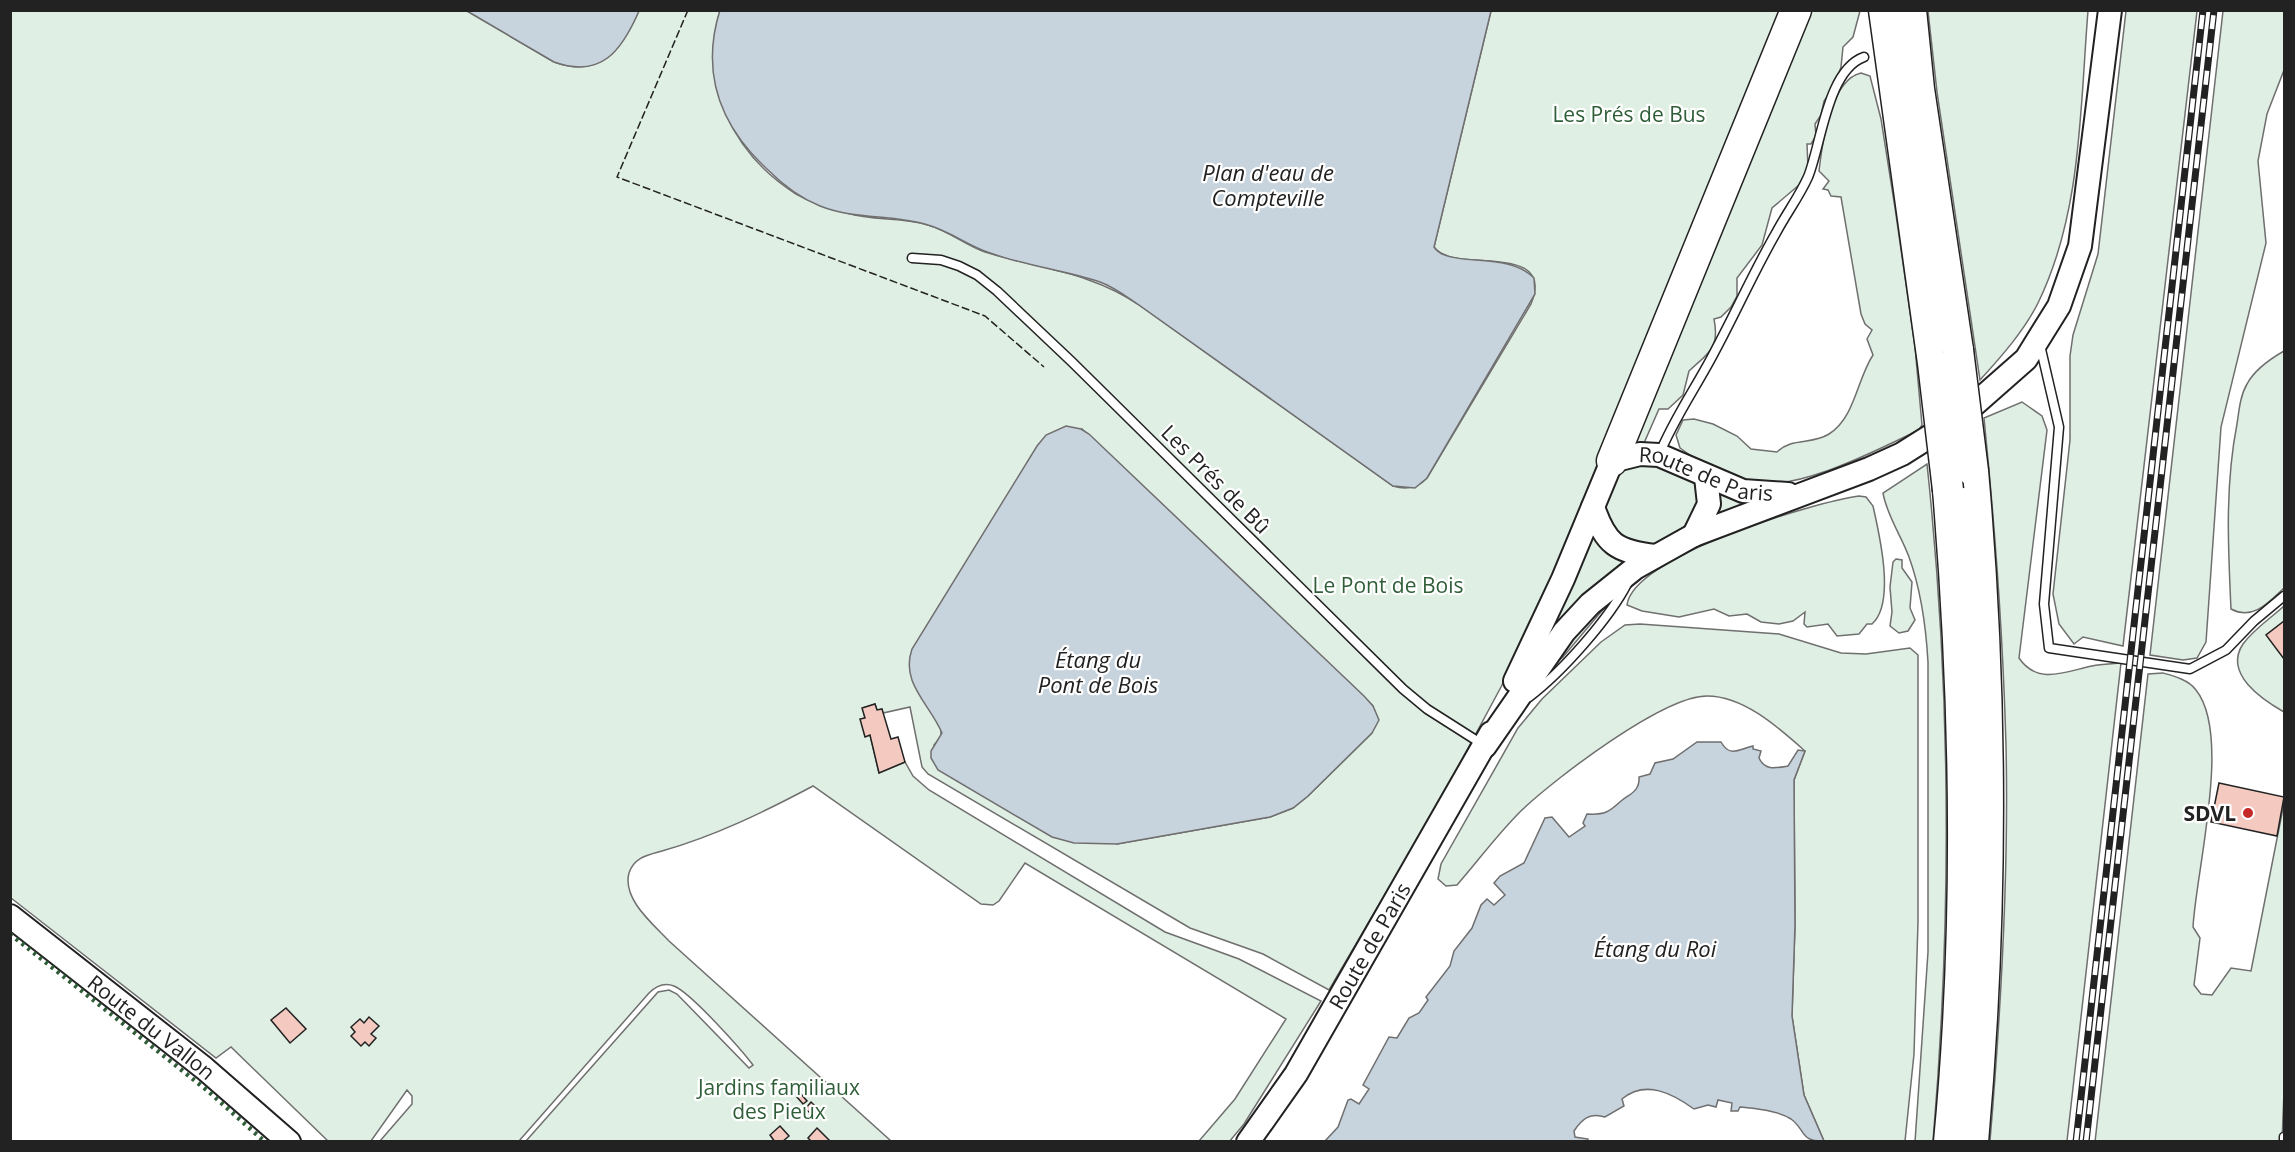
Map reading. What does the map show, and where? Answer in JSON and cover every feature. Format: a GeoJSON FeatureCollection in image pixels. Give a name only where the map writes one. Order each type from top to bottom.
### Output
{"type":"FeatureCollection","features":[{"type":"Feature","properties":{"kind":"highway"},"geometry":{"type":"LineString","coordinates":[[1612,460],[1796,10]]}},
{"type":"Feature","properties":{"kind":"highway"},"geometry":{"type":"LineString","coordinates":[[1884,10],[1946,357],[1973,471],[1987,668],[1990,824],[1986,968],[1973,1142]]}},
{"type":"Feature","properties":{"kind":"highway"},"geometry":{"type":"LineString","coordinates":[[1911,10],[1946,357],[1948,490],[1958,630],[1963,779],[1960,976],[1949,1142]]}},
{"type":"Feature","properties":{"kind":"street"},"geometry":{"type":"LineString","coordinates":[[1803,493],[1880,464],[1945,428],[2011,374],[2040,340],[2067,288],[2080,246],[2110,10]]}},
{"type":"Feature","properties":{"kind":"street","name":"Route de Paris"},"geometry":{"type":"LineString","coordinates":[[1485,746],[1563,579],[1612,460],[1640,454],[1659,455],[1706,477],[1752,493],[1803,493]]}},
{"type":"Feature","properties":{"kind":"street"},"geometry":{"type":"LineString","coordinates":[[1694,536],[1709,504],[1706,477]]}},
{"type":"Feature","properties":{"kind":"street","name":"Route de Paris"},"geometry":{"type":"LineString","coordinates":[[1248,1142],[1296,1074],[1485,746],[1575,619],[1635,568],[1655,556],[1694,536],[1803,493]]}},
{"type":"Feature","properties":{"kind":"street"},"geometry":{"type":"LineString","coordinates":[[1593,507],[1600,528],[1614,545],[1635,553],[1655,556]]}},
{"type":"Feature","properties":{"kind":"street","name":"Route du Vallon"},"geometry":{"type":"LineString","coordinates":[[10,916],[204,1068],[290,1142]]}},
{"type":"Feature","properties":{"kind":"lane"},"geometry":{"type":"LineString","coordinates":[[1659,455],[1677,416],[1714,353],[1774,235],[1808,178],[1821,127],[1842,78],[1851,65],[1864,57]]}},
{"type":"Feature","properties":{"kind":"lane","name":"Les Prés de Bû"},"geometry":{"type":"LineString","coordinates":[[912,258],[951,263],[968,270],[987,283],[1072,362],[1403,690],[1442,719],[1485,746]]}},
{"type":"Feature","properties":{"kind":"lane"},"geometry":{"type":"LineString","coordinates":[[2040,340],[2059,427],[2044,604],[2049,648],[2190,669],[2226,650],[2254,621],[2284,596]]}},
{"type":"Feature","properties":{"kind":"lane"},"geometry":{"type":"LineString","coordinates":[[2284,1137],[2284,1142]]}},
{"type":"Feature","properties":{"kind":"green space"},"geometry":{"type":"Polygon","coordinates":[[[10,11],[467,11],[554,62],[585,67],[608,57],[617,48],[639,11],[720,11],[714,38],[714,64],[718,90],[726,115],[738,138],[754,159],[796,194],[821,205],[857,215],[928,225],[985,252],[1065,272],[1121,294],[1393,486],[1407,488],[1420,484],[1427,478],[1531,304],[1535,284],[1529,272],[1516,265],[1460,259],[1444,255],[1434,247],[1491,11],[1785,11],[1625,393],[1554,578],[1501,687],[1437,806],[1329,990],[1263,954],[1190,928],[928,774],[922,767],[910,707],[883,713],[882,709],[877,710],[875,704],[863,708],[865,718],[861,719],[865,736],[870,735],[879,773],[905,762],[913,776],[929,790],[1165,932],[1239,959],[1321,1001],[1244,1124],[1229,1142],[1199,1141],[1235,1099],[1286,1019],[1025,863],[999,901],[993,905],[981,904],[813,786],[720,831],[638,860],[631,868],[628,883],[634,901],[640,910],[669,941],[891,1141],[526,1141],[658,992],[669,990],[677,994],[749,1068],[753,1065],[727,1034],[692,999],[674,986],[667,984],[649,993],[519,1141],[380,1141],[412,1104],[412,1096],[407,1090],[371,1141],[328,1141],[231,1047],[216,1058],[11,898],[10,11]],[[1082,429],[941,730],[941,737],[934,745],[1117,844],[1270,817],[1293,808],[1372,733],[1373,706],[1082,429]]]}},
{"type":"Feature","properties":{"kind":"green space"},"geometry":{"type":"Polygon","coordinates":[[[1804,11],[1860,11],[1853,37],[1843,47],[1841,67],[1835,85],[1824,101],[1821,115],[1815,124],[1816,136],[1811,144],[1807,144],[1808,167],[1799,185],[1772,208],[1762,245],[1737,278],[1737,296],[1731,307],[1721,317],[1714,319],[1714,344],[1707,355],[1689,371],[1683,395],[1668,409],[1659,409],[1644,443],[1631,446],[1804,11]]]}},
{"type":"Feature","properties":{"kind":"green space"},"geometry":{"type":"Polygon","coordinates":[[[1928,11],[2088,11],[2076,160],[2063,233],[2038,303],[2012,343],[1980,380],[1937,92],[1928,11]]]}},
{"type":"Feature","properties":{"kind":"green space"},"geometry":{"type":"Polygon","coordinates":[[[2126,11],[2197,11],[2123,646],[2083,637],[2074,644],[2059,624],[2053,594],[2070,440],[2070,356],[2073,335],[2098,254],[2126,11]]]}},
{"type":"Feature","properties":{"kind":"green space"},"geometry":{"type":"Polygon","coordinates":[[[2223,11],[2284,11],[2284,70],[2267,114],[2258,161],[2266,243],[2221,427],[2206,642],[2197,658],[2183,660],[2150,655],[2223,11]]]}},
{"type":"Feature","properties":{"kind":"green space"},"geometry":{"type":"Polygon","coordinates":[[[1861,73],[1870,76],[1881,119],[1915,347],[1922,425],[1919,430],[1881,448],[1813,476],[1769,484],[1750,482],[1713,468],[1680,448],[1676,435],[1683,420],[1694,419],[1713,424],[1737,436],[1751,449],[1777,452],[1789,444],[1822,437],[1838,427],[1845,418],[1873,355],[1867,339],[1872,330],[1865,324],[1861,314],[1841,197],[1831,196],[1828,190],[1823,189],[1829,181],[1819,171],[1825,130],[1835,100],[1850,78],[1861,73]]]}},
{"type":"Feature","properties":{"kind":"green space"},"geometry":{"type":"Polygon","coordinates":[[[2284,351],[2284,588],[2260,608],[2246,613],[2239,612],[2231,609],[2228,516],[2233,447],[2239,409],[2250,379],[2263,365],[2284,351]]]}},
{"type":"Feature","properties":{"kind":"green space"},"geometry":{"type":"Polygon","coordinates":[[[2022,402],[2042,416],[2047,430],[2019,658],[2027,667],[2044,674],[2121,663],[2067,1141],[1990,1141],[2003,944],[2007,795],[2001,623],[1984,418],[2022,402]]]}},
{"type":"Feature","properties":{"kind":"green space"},"geometry":{"type":"Polygon","coordinates":[[[1648,460],[1694,479],[1702,494],[1688,527],[1657,545],[1622,541],[1603,512],[1619,468],[1648,460]]]}},
{"type":"Feature","properties":{"kind":"green space"},"geometry":{"type":"Polygon","coordinates":[[[1927,464],[1941,633],[1946,887],[1933,1141],[1915,1142],[1928,952],[1928,662],[1917,582],[1883,493],[1927,464]]]}},
{"type":"Feature","properties":{"kind":"green space"},"geometry":{"type":"Polygon","coordinates":[[[1717,489],[1762,500],[1709,523],[1717,489]]]}},
{"type":"Feature","properties":{"kind":"green space"},"geometry":{"type":"Polygon","coordinates":[[[1859,496],[1866,497],[1873,506],[1882,550],[1884,585],[1879,614],[1872,624],[1867,624],[1859,634],[1837,636],[1828,624],[1807,627],[1804,624],[1805,612],[1793,621],[1779,624],[1761,622],[1747,614],[1729,616],[1714,609],[1679,617],[1642,611],[1627,605],[1637,586],[1660,568],[1691,551],[1768,520],[1859,496]]]}},
{"type":"Feature","properties":{"kind":"green space"},"geometry":{"type":"Polygon","coordinates":[[[1591,529],[1630,561],[1545,646],[1591,529]]]}},
{"type":"Feature","properties":{"kind":"green space"},"geometry":{"type":"Polygon","coordinates":[[[1896,559],[1902,560],[1902,568],[1912,582],[1910,608],[1915,620],[1908,631],[1899,633],[1890,626],[1892,612],[1890,587],[1893,562],[1896,559]]]}},
{"type":"Feature","properties":{"kind":"green space"},"geometry":{"type":"Polygon","coordinates":[[[1616,594],[1563,657],[1555,664],[1574,634],[1616,594]]]}},
{"type":"Feature","properties":{"kind":"green space"},"geometry":{"type":"Polygon","coordinates":[[[2284,606],[2284,712],[2266,701],[2248,685],[2238,666],[2238,655],[2247,639],[2284,606]]]}},
{"type":"Feature","properties":{"kind":"green space"},"geometry":{"type":"Polygon","coordinates":[[[1640,624],[1779,634],[1841,653],[1866,654],[1910,648],[1918,655],[1918,922],[1914,1054],[1905,1141],[1824,1141],[1804,1095],[1792,1016],[1795,925],[1794,780],[1805,751],[1772,723],[1747,707],[1721,697],[1707,696],[1664,709],[1611,741],[1539,795],[1497,837],[1457,885],[1446,886],[1438,879],[1441,864],[1518,728],[1542,699],[1601,642],[1625,625],[1640,624]]]}},
{"type":"Feature","properties":{"kind":"green space"},"geometry":{"type":"Polygon","coordinates":[[[2163,673],[2185,681],[2196,690],[2206,711],[2211,738],[2212,770],[2209,804],[2193,927],[2200,938],[2194,985],[2201,994],[2212,995],[2231,968],[2251,971],[2284,803],[2282,1141],[2095,1142],[2148,674],[2163,673]]]}},
{"type":"Feature","properties":{"kind":"water"},"geometry":{"type":"Polygon","coordinates":[[[639,10],[617,49],[598,64],[585,67],[554,62],[467,11],[639,10]]]}},
{"type":"Feature","properties":{"kind":"water","name":"Plan d'eau de Compteville"},"geometry":{"type":"Polygon","coordinates":[[[720,10],[1491,11],[1434,247],[1441,253],[1452,257],[1509,264],[1523,270],[1534,278],[1535,294],[1427,478],[1415,488],[1393,486],[1139,305],[1100,282],[990,253],[928,225],[833,210],[813,203],[792,191],[751,153],[726,117],[718,97],[712,56],[714,33],[720,10]]]}},
{"type":"Feature","properties":{"kind":"water","name":"Étang du Pont de Bois"},"geometry":{"type":"Polygon","coordinates":[[[1066,426],[1081,429],[1089,434],[1373,706],[1379,720],[1372,733],[1293,808],[1270,817],[1117,844],[1074,843],[1052,837],[938,770],[931,758],[931,751],[942,733],[913,683],[909,661],[912,649],[1037,446],[1046,435],[1066,426]]]}},
{"type":"Feature","properties":{"kind":"water","name":"Étang du Roi"},"geometry":{"type":"Polygon","coordinates":[[[1697,742],[1721,742],[1731,751],[1753,746],[1753,749],[1761,751],[1759,758],[1761,762],[1771,768],[1788,766],[1798,750],[1805,751],[1794,780],[1795,925],[1792,1016],[1804,1095],[1824,1141],[1811,1140],[1791,1119],[1766,1110],[1740,1107],[1738,1111],[1731,1111],[1732,1103],[1718,1100],[1716,1107],[1708,1105],[1694,1109],[1677,1098],[1650,1089],[1631,1093],[1622,1099],[1624,1106],[1605,1117],[1595,1115],[1583,1120],[1574,1131],[1575,1137],[1588,1139],[1587,1141],[1325,1141],[1338,1127],[1348,1100],[1351,1099],[1359,1104],[1369,1089],[1363,1085],[1389,1037],[1397,1038],[1409,1018],[1419,1013],[1428,1000],[1426,997],[1450,966],[1454,951],[1472,928],[1481,905],[1487,899],[1494,905],[1505,895],[1494,883],[1500,876],[1524,863],[1545,818],[1552,817],[1569,837],[1585,826],[1583,823],[1587,814],[1606,812],[1633,792],[1638,786],[1639,777],[1650,774],[1655,763],[1673,759],[1697,742]]]}},
{"type":"Feature","properties":{"kind":"building"},"geometry":{"type":"Polygon","coordinates":[[[2284,621],[2284,659],[2266,635],[2284,621]]]}},
{"type":"Feature","properties":{"kind":"building"},"geometry":{"type":"Polygon","coordinates":[[[875,704],[877,710],[882,709],[891,739],[898,737],[905,762],[879,773],[870,735],[865,737],[860,719],[865,718],[862,708],[875,704]]]}},
{"type":"Feature","properties":{"kind":"building","name":"SDVL"},"geometry":{"type":"Polygon","coordinates":[[[2219,783],[2284,797],[2277,836],[2211,822],[2219,783]]]}},
{"type":"Feature","properties":{"kind":"building"},"geometry":{"type":"Polygon","coordinates":[[[286,1008],[306,1029],[290,1043],[271,1020],[286,1008]]]}},
{"type":"Feature","properties":{"kind":"building"},"geometry":{"type":"Polygon","coordinates":[[[369,1017],[379,1026],[371,1034],[376,1038],[369,1046],[365,1042],[361,1046],[351,1036],[355,1032],[351,1027],[360,1019],[364,1023],[369,1017]]]}},
{"type":"Feature","properties":{"kind":"building"},"geometry":{"type":"Polygon","coordinates":[[[801,1094],[807,1101],[803,1104],[797,1097],[801,1094]]]}},
{"type":"Feature","properties":{"kind":"building"},"geometry":{"type":"Polygon","coordinates":[[[811,1102],[817,1108],[812,1114],[805,1109],[811,1102]]]}},
{"type":"Feature","properties":{"kind":"building"},"geometry":{"type":"Polygon","coordinates":[[[780,1126],[789,1136],[782,1142],[775,1142],[770,1135],[780,1126]]]}},
{"type":"Feature","properties":{"kind":"building"},"geometry":{"type":"Polygon","coordinates":[[[817,1128],[831,1142],[812,1142],[808,1138],[817,1128]]]}},
{"type":"Feature","properties":{"kind":"railway"},"geometry":{"type":"LineString","coordinates":[[2076,1142],[2203,10]]}},
{"type":"Feature","properties":{"kind":"railway"},"geometry":{"type":"LineString","coordinates":[[2086,1142],[2214,10]]}},
{"type":"Feature","properties":{"kind":"hedge"},"geometry":{"type":"LineString","coordinates":[[10,934],[208,1091],[265,1142]]}},
{"type":"Feature","properties":{"kind":"fence"},"geometry":{"type":"LineString","coordinates":[[688,10],[617,177],[985,316],[1044,367]]}},
{"type":"Feature","properties":{"kind":"place","name":"SDVL"},"geometry":{"type":"Point","coordinates":[2248,813]}},
{"type":"Feature","properties":{"kind":"park label","name":"Les Prés de Bus"},"geometry":{"type":"Point","coordinates":[1629,114]}},
{"type":"Feature","properties":{"kind":"park label","name":"Le Pont de Bois"},"geometry":{"type":"Point","coordinates":[1388,585]}},
{"type":"Feature","properties":{"kind":"park label","name":"Jardins familiaux des Pieux"},"geometry":{"type":"Point","coordinates":[779,1099]}}]}
